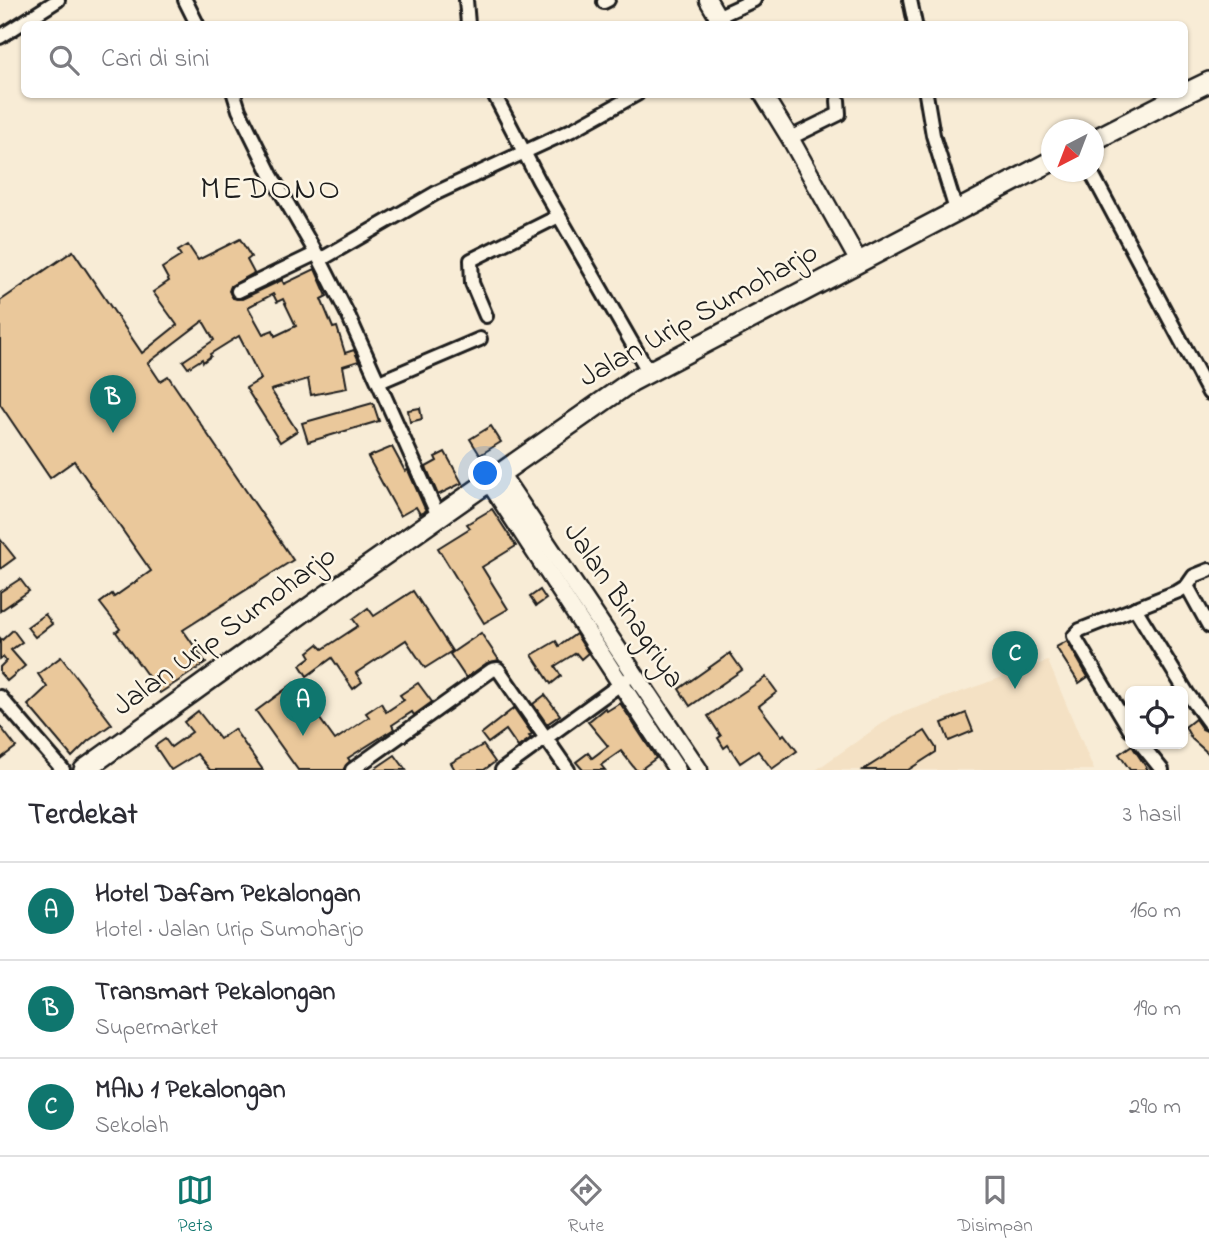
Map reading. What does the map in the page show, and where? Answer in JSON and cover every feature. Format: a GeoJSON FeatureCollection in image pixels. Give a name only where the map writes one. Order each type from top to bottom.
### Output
{"type":"FeatureCollection","features":[{"type":"Feature","properties":{"kind":"main road"},"geometry":{"type":"LineString","coordinates":[[1188,92],[1209,82]]}},
{"type":"Feature","properties":{"kind":"main road"},"geometry":{"type":"LineString","coordinates":[[1104,134],[1176,98]]}},
{"type":"Feature","properties":{"kind":"main road","name":"Jalan Urip Sumoharjo"},"geometry":{"type":"LineString","coordinates":[[84,770],[648,371],[1041,167]]}},
{"type":"Feature","properties":{"kind":"street"},"geometry":{"type":"LineString","coordinates":[[25,21],[58,0]]}},
{"type":"Feature","properties":{"kind":"street"},"geometry":{"type":"LineString","coordinates":[[185,0],[196,21]]}},
{"type":"Feature","properties":{"kind":"street"},"geometry":{"type":"LineString","coordinates":[[466,0],[468,21]]}},
{"type":"Feature","properties":{"kind":"street"},"geometry":{"type":"LineString","coordinates":[[708,0],[719,21],[754,0]]}},
{"type":"Feature","properties":{"kind":"street"},"geometry":{"type":"LineString","coordinates":[[910,0],[914,21]]}},
{"type":"Feature","properties":{"kind":"street"},"geometry":{"type":"LineString","coordinates":[[0,37],[21,24]]}},
{"type":"Feature","properties":{"kind":"street"},"geometry":{"type":"LineString","coordinates":[[236,98],[271,176],[318,257],[379,382],[439,518]]}},
{"type":"Feature","properties":{"kind":"street"},"geometry":{"type":"LineString","coordinates":[[496,98],[559,216],[648,371]]}},
{"type":"Feature","properties":{"kind":"street"},"geometry":{"type":"LineString","coordinates":[[238,291],[318,257],[436,193],[523,150],[574,129],[630,98]]}},
{"type":"Feature","properties":{"kind":"street"},"geometry":{"type":"LineString","coordinates":[[765,98],[859,262]]}},
{"type":"Feature","properties":{"kind":"street"},"geometry":{"type":"LineString","coordinates":[[927,98],[933,135],[956,210]]}},
{"type":"Feature","properties":{"kind":"street"},"geometry":{"type":"LineString","coordinates":[[790,138],[837,116],[840,109],[838,100]]}},
{"type":"Feature","properties":{"kind":"street"},"geometry":{"type":"LineString","coordinates":[[1097,182],[1203,368],[1209,393]]}},
{"type":"Feature","properties":{"kind":"street"},"geometry":{"type":"LineString","coordinates":[[486,316],[472,283],[472,258],[559,216]]}},
{"type":"Feature","properties":{"kind":"street"},"geometry":{"type":"LineString","coordinates":[[379,382],[480,339]]}},
{"type":"Feature","properties":{"kind":"street","name":"Jalan Binagriya"},"geometry":{"type":"LineString","coordinates":[[494,478],[629,678],[694,764]]}},
{"type":"Feature","properties":{"kind":"street"},"geometry":{"type":"LineString","coordinates":[[1125,722],[1074,636],[1080,629],[1187,586],[1194,576],[1209,570]]}},
{"type":"Feature","properties":{"kind":"street"},"geometry":{"type":"LineString","coordinates":[[1187,586],[1209,626]]}},
{"type":"Feature","properties":{"kind":"street"},"geometry":{"type":"LineString","coordinates":[[1135,608],[1187,693],[1209,723]]}},
{"type":"Feature","properties":{"kind":"street"},"geometry":{"type":"LineString","coordinates":[[352,770],[492,670],[498,669],[568,770]]}},
{"type":"Feature","properties":{"kind":"street"},"geometry":{"type":"LineString","coordinates":[[502,770],[629,678]]}},
{"type":"Feature","properties":{"kind":"street","name":"Jalan Binagriya"},"geometry":{"type":"LineString","coordinates":[[629,678],[676,768]]}},
{"type":"Feature","properties":{"kind":"street"},"geometry":{"type":"LineString","coordinates":[[0,697],[63,770]]}},
{"type":"Feature","properties":{"kind":"street"},"geometry":{"type":"LineString","coordinates":[[1145,749],[1162,770]]}},
{"type":"Feature","properties":{"kind":"street"},"geometry":{"type":"LineString","coordinates":[[676,768],[694,764]]}},
{"type":"Feature","properties":{"kind":"shaded area"},"geometry":{"type":"Polygon","coordinates":[[[1048,661],[1094,770],[816,770],[893,716],[1048,661]]]}},
{"type":"Feature","properties":{"kind":"building"},"geometry":{"type":"Polygon","coordinates":[[[240,239],[251,257],[247,260],[254,273],[231,286],[229,291],[233,298],[242,299],[282,280],[284,284],[315,269],[327,296],[321,299],[333,328],[337,327],[345,353],[354,350],[359,361],[343,366],[347,388],[311,395],[308,379],[271,390],[297,431],[280,442],[246,388],[261,379],[239,336],[210,354],[203,362],[202,359],[188,368],[183,361],[214,340],[203,321],[148,363],[160,381],[168,376],[293,560],[183,630],[206,663],[160,693],[116,632],[120,629],[100,603],[112,594],[114,597],[151,571],[74,461],[50,478],[0,404],[0,301],[73,251],[142,353],[177,325],[153,292],[169,281],[162,268],[181,256],[178,251],[188,245],[198,260],[240,239]],[[273,294],[248,307],[263,334],[273,330],[275,336],[296,326],[283,299],[277,302],[273,294]]]}},
{"type":"Feature","properties":{"kind":"building"},"geometry":{"type":"Polygon","coordinates":[[[373,403],[379,421],[308,442],[302,423],[373,403]]]}},
{"type":"Feature","properties":{"kind":"building"},"geometry":{"type":"Polygon","coordinates":[[[420,408],[422,419],[410,422],[408,410],[420,408]]]}},
{"type":"Feature","properties":{"kind":"building"},"geometry":{"type":"Polygon","coordinates":[[[491,426],[501,442],[480,455],[470,439],[491,426]]]}},
{"type":"Feature","properties":{"kind":"building"},"geometry":{"type":"Polygon","coordinates":[[[392,447],[405,471],[408,470],[426,511],[420,514],[416,507],[400,516],[368,457],[392,447]]]}},
{"type":"Feature","properties":{"kind":"building"},"geometry":{"type":"Polygon","coordinates":[[[445,452],[462,483],[438,495],[426,467],[437,461],[435,457],[445,452]]]}},
{"type":"Feature","properties":{"kind":"building"},"geometry":{"type":"Polygon","coordinates":[[[492,509],[516,546],[482,567],[508,609],[484,623],[438,548],[470,528],[467,524],[492,509]]]}},
{"type":"Feature","properties":{"kind":"building"},"geometry":{"type":"Polygon","coordinates":[[[0,539],[15,558],[0,569],[0,539]]]}},
{"type":"Feature","properties":{"kind":"building"},"geometry":{"type":"Polygon","coordinates":[[[20,579],[29,591],[0,611],[0,592],[20,579]]]}},
{"type":"Feature","properties":{"kind":"building"},"geometry":{"type":"Polygon","coordinates":[[[540,590],[546,599],[536,606],[530,597],[540,590]]]}},
{"type":"Feature","properties":{"kind":"building"},"geometry":{"type":"Polygon","coordinates":[[[413,591],[452,651],[425,668],[406,640],[356,673],[362,682],[353,689],[332,658],[307,676],[300,665],[311,657],[308,652],[318,644],[323,649],[358,626],[353,619],[368,608],[374,616],[413,591]]]}},
{"type":"Feature","properties":{"kind":"building"},"geometry":{"type":"Polygon","coordinates":[[[45,614],[52,624],[35,637],[27,627],[45,614]]]}},
{"type":"Feature","properties":{"kind":"building"},"geometry":{"type":"Polygon","coordinates":[[[13,630],[22,642],[11,650],[25,666],[7,681],[0,673],[0,667],[6,661],[3,657],[0,659],[0,638],[2,640],[13,630]]]}},
{"type":"Feature","properties":{"kind":"building"},"geometry":{"type":"Polygon","coordinates":[[[481,633],[499,660],[487,663],[466,678],[450,654],[481,633]]]}},
{"type":"Feature","properties":{"kind":"building"},"geometry":{"type":"Polygon","coordinates":[[[576,634],[588,653],[581,659],[576,653],[555,666],[561,676],[551,684],[532,655],[556,641],[559,646],[576,634]]]}},
{"type":"Feature","properties":{"kind":"building"},"geometry":{"type":"Polygon","coordinates":[[[1026,639],[1031,651],[1010,659],[1006,646],[1026,639]]]}},
{"type":"Feature","properties":{"kind":"building"},"geometry":{"type":"Polygon","coordinates":[[[1067,641],[1088,677],[1079,683],[1056,647],[1067,641]]]}},
{"type":"Feature","properties":{"kind":"building"},"geometry":{"type":"Polygon","coordinates":[[[730,653],[742,670],[690,706],[679,689],[730,653]]]}},
{"type":"Feature","properties":{"kind":"building"},"geometry":{"type":"Polygon","coordinates":[[[61,657],[112,724],[88,741],[72,757],[28,705],[47,687],[38,674],[61,657]]]}},
{"type":"Feature","properties":{"kind":"building"},"geometry":{"type":"Polygon","coordinates":[[[766,677],[777,692],[759,706],[797,751],[772,769],[758,751],[740,763],[728,745],[724,748],[718,738],[721,736],[708,716],[766,677]]]}},
{"type":"Feature","properties":{"kind":"building"},"geometry":{"type":"Polygon","coordinates":[[[294,683],[335,740],[369,717],[366,713],[381,703],[386,712],[404,700],[400,695],[418,683],[432,702],[414,715],[412,712],[392,725],[394,729],[348,758],[350,761],[343,770],[298,770],[256,711],[294,683]]]}},
{"type":"Feature","properties":{"kind":"building"},"geometry":{"type":"Polygon","coordinates":[[[545,695],[560,715],[547,724],[533,704],[545,695]]]}},
{"type":"Feature","properties":{"kind":"building"},"geometry":{"type":"Polygon","coordinates":[[[620,703],[656,758],[636,770],[621,751],[601,765],[605,770],[583,770],[576,762],[588,753],[592,758],[608,746],[588,722],[605,708],[607,711],[620,703]]]}},
{"type":"Feature","properties":{"kind":"building"},"geometry":{"type":"Polygon","coordinates":[[[514,708],[532,734],[529,736],[531,738],[518,747],[506,730],[488,743],[481,734],[514,708]]]}},
{"type":"Feature","properties":{"kind":"building"},"geometry":{"type":"Polygon","coordinates":[[[198,711],[220,739],[234,729],[263,770],[210,770],[197,754],[171,770],[155,746],[165,739],[171,747],[192,732],[184,722],[198,711]]]}},
{"type":"Feature","properties":{"kind":"building"},"geometry":{"type":"Polygon","coordinates":[[[966,713],[973,731],[949,741],[942,723],[966,713]]]}},
{"type":"Feature","properties":{"kind":"building"},"geometry":{"type":"Polygon","coordinates":[[[1195,719],[1202,729],[1209,732],[1209,754],[1192,739],[1188,725],[1195,719]]]}},
{"type":"Feature","properties":{"kind":"building"},"geometry":{"type":"Polygon","coordinates":[[[0,726],[16,747],[0,759],[0,726]]]}},
{"type":"Feature","properties":{"kind":"building"},"geometry":{"type":"Polygon","coordinates":[[[925,731],[936,752],[908,770],[863,770],[925,731]]]}},
{"type":"Feature","properties":{"kind":"building"},"geometry":{"type":"Polygon","coordinates":[[[483,745],[495,762],[484,770],[455,770],[451,763],[483,745]]]}},
{"type":"Feature","properties":{"kind":"building"},"geometry":{"type":"Polygon","coordinates":[[[1126,749],[1135,749],[1148,770],[1130,770],[1119,754],[1126,749]]]}},
{"type":"Feature","properties":{"kind":"building"},"geometry":{"type":"Polygon","coordinates":[[[395,755],[406,770],[373,770],[395,755]]]}},
{"type":"Feature","properties":{"kind":"place","name":"Transmart Pekalongan"},"geometry":{"type":"Point","coordinates":[113,433]}},
{"type":"Feature","properties":{"kind":"place","name":"MAN 1 Pekalongan"},"geometry":{"type":"Point","coordinates":[1015,689]}},
{"type":"Feature","properties":{"kind":"place","name":"Hotel Dafam Pekalongan"},"geometry":{"type":"Point","coordinates":[303,736]}},
{"type":"Feature","properties":{"kind":"district","name":"MEDONO"},"geometry":{"type":"Point","coordinates":[271,190]}}]}
